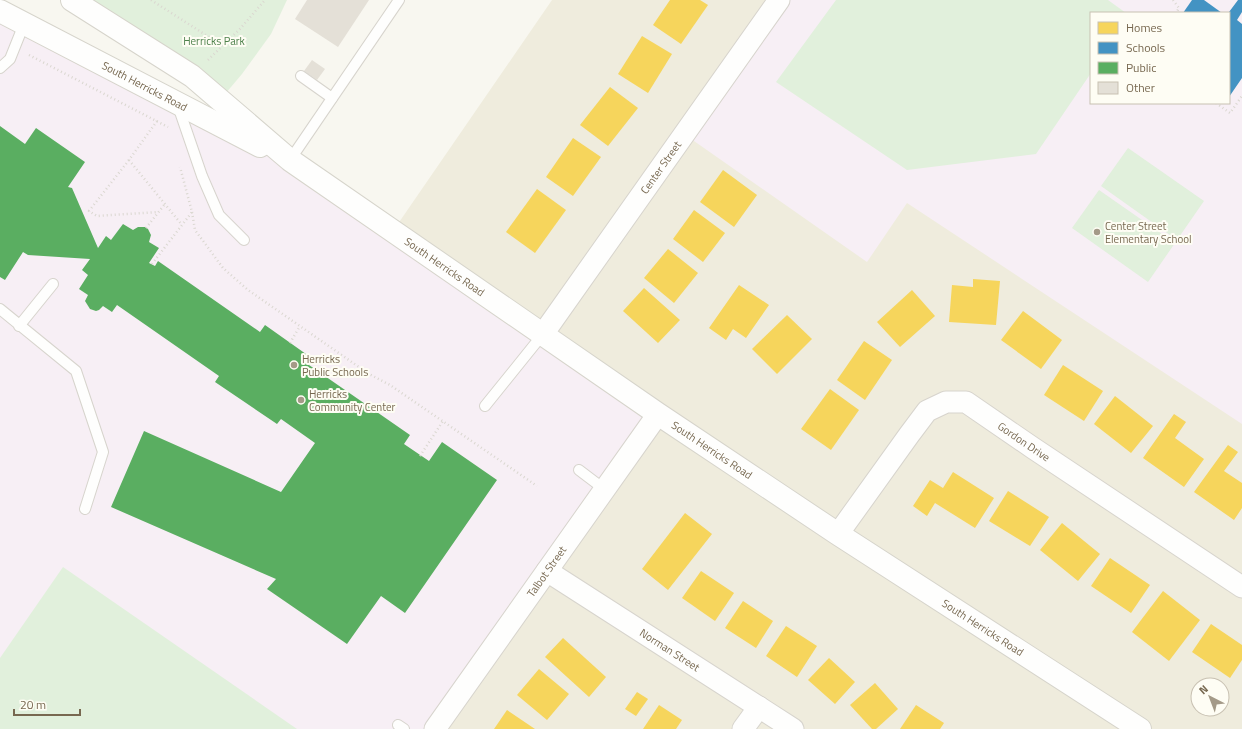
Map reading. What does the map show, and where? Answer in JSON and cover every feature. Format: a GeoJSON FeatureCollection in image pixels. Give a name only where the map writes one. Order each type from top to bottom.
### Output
{"type":"FeatureCollection","features":[{"type":"Feature","properties":{"kind":"main road","name":"South Herricks Road"},"geometry":{"type":"LineString","coordinates":[[72,0],[192,76],[290,160],[658,414],[838,534],[1140,729]]}},
{"type":"Feature","properties":{"kind":"main road","name":"South Herricks Road"},"geometry":{"type":"LineString","coordinates":[[0,11],[177,104],[290,160]]}},
{"type":"Feature","properties":{"kind":"street","name":"Center Street"},"geometry":{"type":"LineString","coordinates":[[543,334],[779,0]]}},
{"type":"Feature","properties":{"kind":"street","name":"Gordon Drive"},"geometry":{"type":"LineString","coordinates":[[838,534],[927,411],[946,402],[966,402],[1242,587]]}},
{"type":"Feature","properties":{"kind":"street","name":"Talbot Street"},"geometry":{"type":"LineString","coordinates":[[435,729],[658,414]]}},
{"type":"Feature","properties":{"kind":"street","name":"Norman Street"},"geometry":{"type":"LineString","coordinates":[[547,571],[793,729]]}},
{"type":"Feature","properties":{"kind":"street"},"geometry":{"type":"LineString","coordinates":[[743,729],[759,707]]}},
{"type":"Feature","properties":{"kind":"lane"},"geometry":{"type":"LineString","coordinates":[[290,160],[399,0]]}},
{"type":"Feature","properties":{"kind":"lane"},"geometry":{"type":"LineString","coordinates":[[0,68],[10,59],[24,24]]}},
{"type":"Feature","properties":{"kind":"lane"},"geometry":{"type":"LineString","coordinates":[[301,76],[332,98]]}},
{"type":"Feature","properties":{"kind":"lane"},"geometry":{"type":"LineString","coordinates":[[177,104],[202,176],[220,215],[244,240]]}},
{"type":"Feature","properties":{"kind":"lane"},"geometry":{"type":"LineString","coordinates":[[19,326],[53,284]]}},
{"type":"Feature","properties":{"kind":"lane"},"geometry":{"type":"LineString","coordinates":[[0,309],[76,372],[103,452],[85,509]]}},
{"type":"Feature","properties":{"kind":"lane"},"geometry":{"type":"LineString","coordinates":[[485,406],[543,334]]}},
{"type":"Feature","properties":{"kind":"lane"},"geometry":{"type":"LineString","coordinates":[[579,470],[604,489]]}},
{"type":"Feature","properties":{"kind":"path"},"geometry":{"type":"LineString","coordinates":[[151,0],[223,46]]}},
{"type":"Feature","properties":{"kind":"path"},"geometry":{"type":"LineString","coordinates":[[192,76],[239,30],[265,0]]}},
{"type":"Feature","properties":{"kind":"path"},"geometry":{"type":"LineString","coordinates":[[1173,0],[1179,8],[1177,12]]}},
{"type":"Feature","properties":{"kind":"path"},"geometry":{"type":"LineString","coordinates":[[14,47],[173,130]]}},
{"type":"Feature","properties":{"kind":"path"},"geometry":{"type":"LineString","coordinates":[[1217,104],[1230,113],[1242,96]]}},
{"type":"Feature","properties":{"kind":"path"},"geometry":{"type":"LineString","coordinates":[[158,212],[97,216],[89,211],[157,122],[177,104]]}},
{"type":"Feature","properties":{"kind":"path"},"geometry":{"type":"LineString","coordinates":[[129,160],[182,225],[152,264]]}},
{"type":"Feature","properties":{"kind":"path"},"geometry":{"type":"LineString","coordinates":[[146,228],[165,204]]}},
{"type":"Feature","properties":{"kind":"path"},"geometry":{"type":"LineString","coordinates":[[192,212],[195,230],[223,268],[248,290],[369,374],[390,384],[537,486]]}},
{"type":"Feature","properties":{"kind":"path"},"geometry":{"type":"LineString","coordinates":[[290,343],[300,326]]}},
{"type":"Feature","properties":{"kind":"path"},"geometry":{"type":"LineString","coordinates":[[420,456],[443,421]]}},
{"type":"Feature","properties":{"kind":"shaded area"},"geometry":{"type":"Polygon","coordinates":[[[552,0],[1242,0],[1242,729],[435,729],[393,231],[552,0]]]}},
{"type":"Feature","properties":{"kind":"shaded area","name":"Center Street Elementary School"},"geometry":{"type":"Polygon","coordinates":[[[779,0],[1242,0],[1242,424],[907,203],[867,262],[684,134],[779,0]]]}},
{"type":"Feature","properties":{"kind":"shaded area","name":"Herricks Public Schools"},"geometry":{"type":"Polygon","coordinates":[[[0,11],[290,161],[658,414],[435,729],[0,729],[0,11]]]}},
{"type":"Feature","properties":{"kind":"green space","name":"Herricks Park"},"geometry":{"type":"Polygon","coordinates":[[[72,0],[287,0],[271,34],[242,74],[220,100],[72,0]]]}},
{"type":"Feature","properties":{"kind":"green space"},"geometry":{"type":"Polygon","coordinates":[[[836,0],[1108,0],[1125,12],[1090,12],[1090,74],[1036,154],[907,170],[776,82],[836,0]]]}},
{"type":"Feature","properties":{"kind":"green space"},"geometry":{"type":"Polygon","coordinates":[[[1128,148],[1204,201],[1177,240],[1101,186],[1128,148]]]}},
{"type":"Feature","properties":{"kind":"green space"},"geometry":{"type":"Polygon","coordinates":[[[1099,190],[1175,243],[1148,282],[1072,228],[1099,190]]]}},
{"type":"Feature","properties":{"kind":"green space"},"geometry":{"type":"Polygon","coordinates":[[[63,567],[297,729],[0,729],[0,658],[63,567]]]}},
{"type":"Feature","properties":{"kind":"building: Homes"},"geometry":{"type":"Polygon","coordinates":[[[670,0],[700,0],[708,5],[681,44],[653,25],[670,0]]]}},
{"type":"Feature","properties":{"kind":"building: Homes"},"geometry":{"type":"Polygon","coordinates":[[[642,36],[672,54],[648,93],[618,74],[642,36]]]}},
{"type":"Feature","properties":{"kind":"building: Homes"},"geometry":{"type":"Polygon","coordinates":[[[610,87],[638,108],[608,146],[580,125],[610,87]]]}},
{"type":"Feature","properties":{"kind":"building: Homes"},"geometry":{"type":"Polygon","coordinates":[[[573,138],[601,157],[573,196],[546,177],[573,138]]]}},
{"type":"Feature","properties":{"kind":"building: Homes"},"geometry":{"type":"Polygon","coordinates":[[[723,170],[757,195],[734,227],[700,202],[723,170]]]}},
{"type":"Feature","properties":{"kind":"building: Homes"},"geometry":{"type":"Polygon","coordinates":[[[537,189],[566,210],[535,253],[506,232],[537,189]]]}},
{"type":"Feature","properties":{"kind":"building: Homes"},"geometry":{"type":"Polygon","coordinates":[[[694,210],[725,233],[703,262],[673,239],[694,210]]]}},
{"type":"Feature","properties":{"kind":"building: Homes"},"geometry":{"type":"Polygon","coordinates":[[[668,249],[698,273],[674,303],[644,278],[668,249]]]}},
{"type":"Feature","properties":{"kind":"building: Homes"},"geometry":{"type":"Polygon","coordinates":[[[973,279],[1000,281],[996,325],[949,322],[952,285],[973,287],[973,279]]]}},
{"type":"Feature","properties":{"kind":"building: Homes"},"geometry":{"type":"Polygon","coordinates":[[[739,285],[769,305],[746,338],[733,329],[726,340],[709,328],[739,285]]]}},
{"type":"Feature","properties":{"kind":"building: Homes"},"geometry":{"type":"Polygon","coordinates":[[[644,288],[680,320],[658,343],[623,311],[644,288]]]}},
{"type":"Feature","properties":{"kind":"building: Homes"},"geometry":{"type":"Polygon","coordinates":[[[912,290],[935,316],[900,347],[877,322],[912,290]]]}},
{"type":"Feature","properties":{"kind":"building: Homes"},"geometry":{"type":"Polygon","coordinates":[[[1023,311],[1062,340],[1041,369],[1001,340],[1023,311]]]}},
{"type":"Feature","properties":{"kind":"building: Homes"},"geometry":{"type":"Polygon","coordinates":[[[787,315],[812,339],[777,374],[752,349],[787,315]]]}},
{"type":"Feature","properties":{"kind":"building: Homes"},"geometry":{"type":"Polygon","coordinates":[[[864,341],[892,360],[865,400],[837,380],[864,341]]]}},
{"type":"Feature","properties":{"kind":"building: Homes"},"geometry":{"type":"Polygon","coordinates":[[[1063,365],[1103,391],[1084,421],[1044,395],[1063,365]]]}},
{"type":"Feature","properties":{"kind":"building: Homes"},"geometry":{"type":"Polygon","coordinates":[[[830,389],[859,410],[831,450],[801,429],[830,389]]]}},
{"type":"Feature","properties":{"kind":"building: Homes"},"geometry":{"type":"Polygon","coordinates":[[[1115,396],[1153,426],[1131,453],[1094,424],[1115,396]]]}},
{"type":"Feature","properties":{"kind":"building: Homes"},"geometry":{"type":"Polygon","coordinates":[[[1174,414],[1186,422],[1175,438],[1204,459],[1184,487],[1143,458],[1174,414]]]}},
{"type":"Feature","properties":{"kind":"building: Homes"},"geometry":{"type":"Polygon","coordinates":[[[1228,445],[1238,452],[1224,471],[1242,483],[1242,508],[1234,520],[1194,492],[1228,445]]]}},
{"type":"Feature","properties":{"kind":"building: Homes"},"geometry":{"type":"Polygon","coordinates":[[[953,472],[994,498],[975,528],[935,503],[927,516],[913,506],[930,480],[943,488],[953,472]]]}},
{"type":"Feature","properties":{"kind":"building: Homes"},"geometry":{"type":"Polygon","coordinates":[[[1008,491],[1049,517],[1030,546],[989,521],[1008,491]]]}},
{"type":"Feature","properties":{"kind":"building: Homes"},"geometry":{"type":"Polygon","coordinates":[[[685,513],[712,534],[668,590],[642,569],[685,513]]]}},
{"type":"Feature","properties":{"kind":"building: Homes"},"geometry":{"type":"Polygon","coordinates":[[[1062,523],[1100,554],[1078,581],[1040,550],[1062,523]]]}},
{"type":"Feature","properties":{"kind":"building: Homes"},"geometry":{"type":"Polygon","coordinates":[[[1110,558],[1150,585],[1131,613],[1091,586],[1110,558]]]}},
{"type":"Feature","properties":{"kind":"building: Homes"},"geometry":{"type":"Polygon","coordinates":[[[701,571],[734,593],[715,621],[682,598],[701,571]]]}},
{"type":"Feature","properties":{"kind":"building: Homes"},"geometry":{"type":"Polygon","coordinates":[[[1163,591],[1200,620],[1169,661],[1132,632],[1163,591]]]}},
{"type":"Feature","properties":{"kind":"building: Homes"},"geometry":{"type":"Polygon","coordinates":[[[743,601],[773,621],[756,648],[725,628],[743,601]]]}},
{"type":"Feature","properties":{"kind":"building: Homes"},"geometry":{"type":"Polygon","coordinates":[[[1211,624],[1242,645],[1242,660],[1230,678],[1192,652],[1211,624]]]}},
{"type":"Feature","properties":{"kind":"building: Homes"},"geometry":{"type":"Polygon","coordinates":[[[786,626],[817,646],[797,677],[766,656],[786,626]]]}},
{"type":"Feature","properties":{"kind":"building: Homes"},"geometry":{"type":"Polygon","coordinates":[[[563,638],[606,677],[589,697],[545,657],[563,638]]]}},
{"type":"Feature","properties":{"kind":"building: Homes"},"geometry":{"type":"Polygon","coordinates":[[[829,658],[855,682],[835,704],[808,680],[829,658]]]}},
{"type":"Feature","properties":{"kind":"building: Homes"},"geometry":{"type":"Polygon","coordinates":[[[539,669],[569,694],[547,720],[517,695],[539,669]]]}},
{"type":"Feature","properties":{"kind":"building: Homes"},"geometry":{"type":"Polygon","coordinates":[[[875,683],[898,709],[876,729],[872,729],[850,705],[875,683]]]}},
{"type":"Feature","properties":{"kind":"building: Homes"},"geometry":{"type":"Polygon","coordinates":[[[637,692],[648,699],[636,716],[625,709],[637,692]]]}},
{"type":"Feature","properties":{"kind":"building: Homes"},"geometry":{"type":"Polygon","coordinates":[[[659,705],[682,720],[676,729],[643,729],[659,705]]]}},
{"type":"Feature","properties":{"kind":"building: Homes"},"geometry":{"type":"Polygon","coordinates":[[[916,705],[944,723],[940,729],[900,729],[916,705]]]}},
{"type":"Feature","properties":{"kind":"building: Homes"},"geometry":{"type":"Polygon","coordinates":[[[507,710],[535,729],[494,729],[507,710]]]}},
{"type":"Feature","properties":{"kind":"building: Schools"},"geometry":{"type":"Polygon","coordinates":[[[1192,0],[1204,0],[1221,12],[1184,12],[1192,0]]]}},
{"type":"Feature","properties":{"kind":"building: Schools"},"geometry":{"type":"Polygon","coordinates":[[[1238,0],[1242,0],[1242,12],[1237,20],[1242,24],[1242,78],[1230,96],[1230,12],[1238,0]]]}},
{"type":"Feature","properties":{"kind":"building: Public","name":"Herricks Community Center"},"geometry":{"type":"Polygon","coordinates":[[[0,126],[25,144],[36,128],[85,162],[68,187],[72,188],[98,248],[106,236],[111,240],[123,224],[133,230],[138,227],[145,227],[151,235],[149,242],[159,248],[149,263],[155,266],[158,261],[260,332],[265,325],[313,359],[309,365],[410,435],[404,444],[429,461],[442,442],[497,480],[405,613],[381,596],[347,644],[267,589],[276,579],[111,507],[144,431],[281,492],[315,443],[281,419],[277,424],[215,382],[219,376],[117,305],[112,312],[103,306],[96,311],[90,309],[85,301],[88,295],[79,289],[88,275],[82,270],[90,259],[28,255],[23,252],[5,280],[0,277],[0,126]]]}},
{"type":"Feature","properties":{"kind":"building: Other"},"geometry":{"type":"Polygon","coordinates":[[[307,0],[369,0],[338,47],[295,19],[307,0]]]}},
{"type":"Feature","properties":{"kind":"building: Other"},"geometry":{"type":"Polygon","coordinates":[[[312,60],[325,69],[317,80],[304,71],[312,60]]]}},
{"type":"Feature","properties":{"kind":"place","name":"Center Street Elementary School"},"geometry":{"type":"Point","coordinates":[1097,232]}},
{"type":"Feature","properties":{"kind":"place","name":"Herricks Public Schools"},"geometry":{"type":"Point","coordinates":[294,365]}},
{"type":"Feature","properties":{"kind":"place","name":"Herricks Community Center"},"geometry":{"type":"Point","coordinates":[301,400]}}]}
